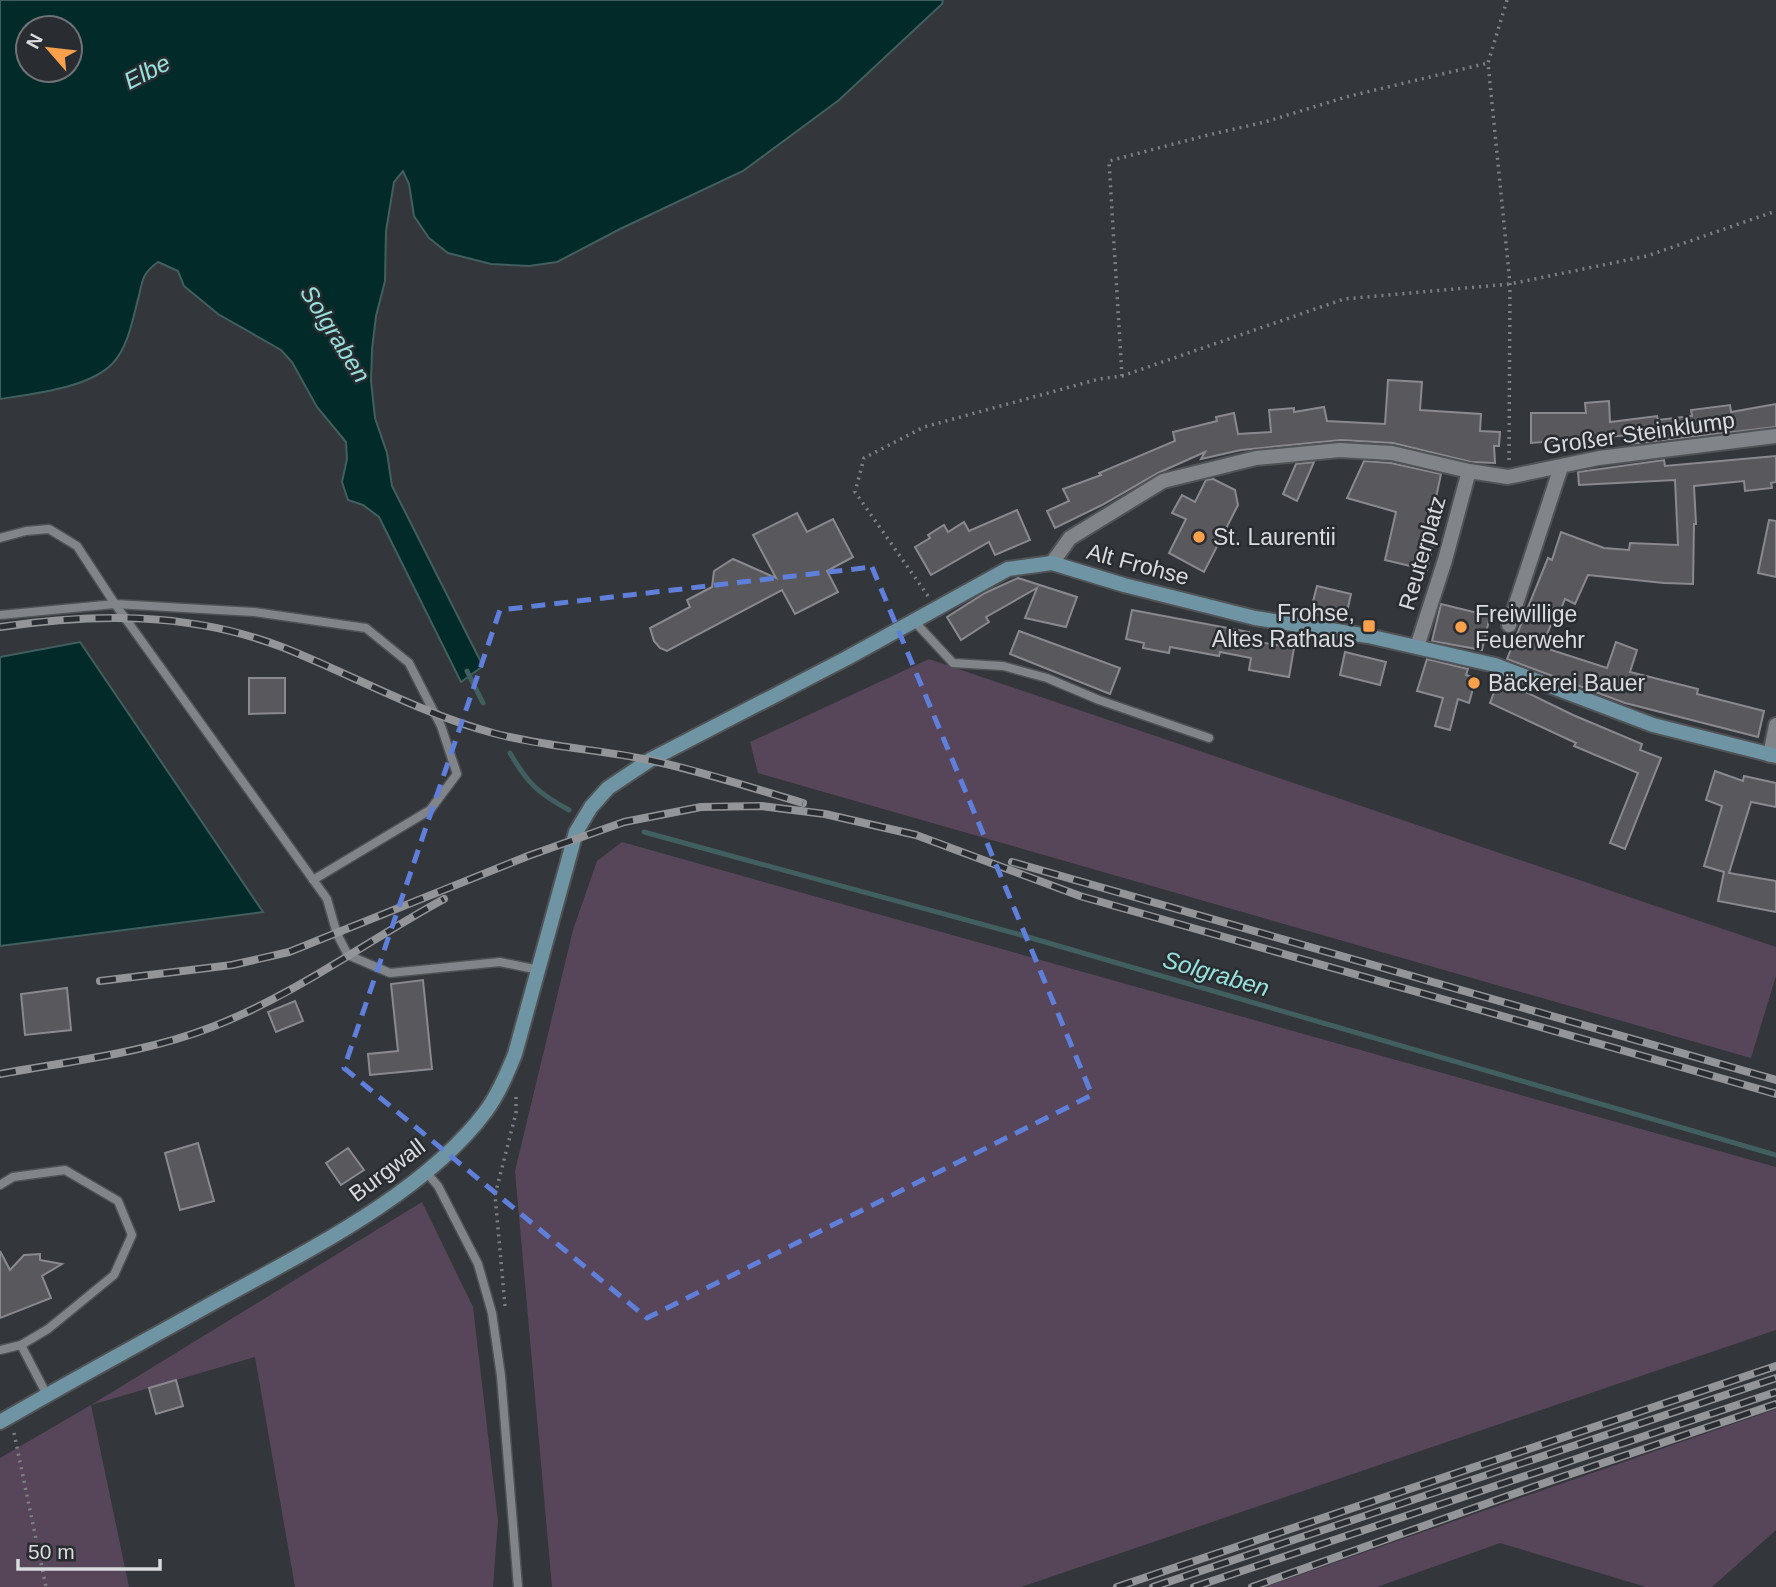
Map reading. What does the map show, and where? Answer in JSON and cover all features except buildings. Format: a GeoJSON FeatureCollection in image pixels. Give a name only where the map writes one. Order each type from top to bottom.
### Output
{"type":"FeatureCollection","features":[{"type":"Feature","properties":{"kind":"street","name":"Großer Steinklump"},"geometry":{"type":"LineString","coordinates":[[1052,563],[1070,538],[1163,481],[1256,458],[1340,450],[1392,453],[1508,477],[1598,458],[1706,447],[1776,436]]}},
{"type":"Feature","properties":{"kind":"street"},"geometry":{"type":"LineString","coordinates":[[1509,625],[1560,467]]}},
{"type":"Feature","properties":{"kind":"street","name":"Reuterplatz"},"geometry":{"type":"LineString","coordinates":[[1417,647],[1445,560],[1469,471]]}},
{"type":"Feature","properties":{"kind":"street","name":"Alt Frohse"},"geometry":{"type":"LineString","coordinates":[[608,788],[650,760],[1008,569],[1052,563],[1124,585],[1255,618],[1417,647],[1495,666],[1653,725],[1773,755]]}},
{"type":"Feature","properties":{"kind":"street"},"geometry":{"type":"LineString","coordinates":[[1773,755],[1776,725]]}},
{"type":"Feature","properties":{"kind":"street","name":"Burgwall"},"geometry":{"type":"LineString","coordinates":[[3,1420],[336,1234],[394,1195],[457,1143],[485,1112],[502,1085],[515,1054],[576,832],[591,807],[608,788]]}},
{"type":"Feature","properties":{"kind":"lane"},"geometry":{"type":"LineString","coordinates":[[0,538],[26,531],[49,529],[77,546],[115,604],[327,899],[337,934],[348,955],[390,974],[500,962],[539,970]]}},
{"type":"Feature","properties":{"kind":"lane"},"geometry":{"type":"LineString","coordinates":[[0,615],[115,604],[254,612],[366,628],[409,663],[442,726],[457,774],[430,810],[313,880]]}},
{"type":"Feature","properties":{"kind":"lane"},"geometry":{"type":"LineString","coordinates":[[914,621],[953,663],[1003,666],[1047,678],[1099,700],[1209,738]]}},
{"type":"Feature","properties":{"kind":"lane"},"geometry":{"type":"LineString","coordinates":[[0,1185],[13,1177],[65,1170],[118,1201],[132,1235],[114,1275],[56,1324],[20,1345],[0,1350]]}},
{"type":"Feature","properties":{"kind":"lane"},"geometry":{"type":"LineString","coordinates":[[425,1171],[438,1186],[478,1264],[492,1313],[510,1472],[518,1587]]}},
{"type":"Feature","properties":{"kind":"lane"},"geometry":{"type":"LineString","coordinates":[[20,1345],[47,1395]]}},
{"type":"Feature","properties":{"kind":"path"},"geometry":{"type":"LineString","coordinates":[[1507,0],[1488,63],[1510,284],[1508,477]]}},
{"type":"Feature","properties":{"kind":"path"},"geometry":{"type":"LineString","coordinates":[[1122,376],[1109,161],[1204,135],[1265,122],[1346,97],[1488,63]]}},
{"type":"Feature","properties":{"kind":"path"},"geometry":{"type":"LineString","coordinates":[[937,609],[855,492],[864,458],[924,427],[1099,379],[1122,376],[1344,299],[1510,284],[1647,256],[1776,211]]}},
{"type":"Feature","properties":{"kind":"path"},"geometry":{"type":"LineString","coordinates":[[506,1316],[495,1195],[516,1113],[516,1090]]}},
{"type":"Feature","properties":{"kind":"path"},"geometry":{"type":"LineString","coordinates":[[3,1420],[16,1437],[46,1587]]}},
{"type":"Feature","properties":{"kind":"highlighted area"},"geometry":{"type":"Polygon","coordinates":[[[872,567],[1092,1095],[647,1318],[344,1068],[500,610],[872,567]]]}},
{"type":"Feature","properties":{"kind":"shaded area"},"geometry":{"type":"Polygon","coordinates":[[[929,659],[1776,947],[1776,976],[1751,1058],[758,773],[750,742],[929,659]]]}},
{"type":"Feature","properties":{"kind":"shaded area"},"geometry":{"type":"Polygon","coordinates":[[[622,842],[1776,1167],[1776,1330],[1021,1587],[552,1587],[515,1171],[573,930],[597,861],[622,842]]]}},
{"type":"Feature","properties":{"kind":"shaded area"},"geometry":{"type":"Polygon","coordinates":[[[422,1202],[473,1307],[498,1521],[493,1587],[295,1587],[255,1357],[91,1405],[422,1202]]]}},
{"type":"Feature","properties":{"kind":"shaded area"},"geometry":{"type":"Polygon","coordinates":[[[91,1405],[129,1587],[0,1587],[0,1458],[91,1405]]]}},
{"type":"Feature","properties":{"kind":"shaded area"},"geometry":{"type":"Polygon","coordinates":[[[1776,1409],[1776,1530],[1712,1587],[1646,1587],[1500,1543],[1377,1587],[1265,1587],[1776,1409]]]}},
{"type":"Feature","properties":{"kind":"water","name":"Elbe"},"geometry":{"type":"Polygon","coordinates":[[[0,0],[943,0],[942,4],[839,100],[743,171],[557,262],[529,266],[491,264],[448,253],[429,238],[414,216],[409,184],[403,171],[394,182],[386,231],[385,281],[376,316],[372,349],[371,381],[375,418],[387,453],[392,486],[483,666],[461,682],[379,517],[363,505],[348,500],[342,482],[347,459],[346,442],[317,407],[292,362],[281,350],[218,314],[184,286],[178,271],[158,262],[148,271],[143,279],[125,343],[118,357],[103,372],[76,384],[0,399],[0,0]]]}},
{"type":"Feature","properties":{"kind":"water"},"geometry":{"type":"Polygon","coordinates":[[[80,642],[263,912],[0,946],[0,657],[80,642]]]}},
{"type":"Feature","properties":{"kind":"waterway","name":"Solgraben"},"geometry":{"type":"LineString","coordinates":[[467,671],[483,703]]}},
{"type":"Feature","properties":{"kind":"waterway","name":"Solgraben"},"geometry":{"type":"LineString","coordinates":[[510,753],[522,773],[535,787],[569,810]]}},
{"type":"Feature","properties":{"kind":"waterway","name":"Solgraben"},"geometry":{"type":"LineString","coordinates":[[644,832],[1021,935],[1776,1155]]}},
{"type":"Feature","properties":{"kind":"railway"},"geometry":{"type":"LineString","coordinates":[[0,627],[107,618],[213,627],[282,647],[466,725],[532,742],[668,764],[803,803]]}},
{"type":"Feature","properties":{"kind":"railway"},"geometry":{"type":"LineString","coordinates":[[100,981],[232,965],[289,952],[528,856],[624,822],[701,807],[761,806],[825,814],[916,835],[1080,896],[1776,1094]]}},
{"type":"Feature","properties":{"kind":"railway"},"geometry":{"type":"LineString","coordinates":[[1012,862],[1776,1080]]}},
{"type":"Feature","properties":{"kind":"railway"},"geometry":{"type":"LineString","coordinates":[[0,1074],[134,1050],[212,1027],[302,984],[444,899]]}},
{"type":"Feature","properties":{"kind":"railway"},"geometry":{"type":"LineString","coordinates":[[1117,1587],[1776,1366]]}},
{"type":"Feature","properties":{"kind":"railway"},"geometry":{"type":"LineString","coordinates":[[1153,1587],[1776,1378]]}},
{"type":"Feature","properties":{"kind":"railway"},"geometry":{"type":"LineString","coordinates":[[1194,1587],[1776,1392]]}},
{"type":"Feature","properties":{"kind":"railway"},"geometry":{"type":"LineString","coordinates":[[1252,1587],[1776,1404]]}},
{"type":"Feature","properties":{"kind":"place","name":"St. Laurentii"},"geometry":{"type":"Point","coordinates":[1199,537]}},
{"type":"Feature","properties":{"kind":"place","name":"Frohse, Altes Rathaus"},"geometry":{"type":"Point","coordinates":[1369,626]}},
{"type":"Feature","properties":{"kind":"place","name":"Freiwillige Feuerwehr"},"geometry":{"type":"Point","coordinates":[1461,627]}},
{"type":"Feature","properties":{"kind":"place","name":"Bäckerei Bauer"},"geometry":{"type":"Point","coordinates":[1474,683]}}]}
